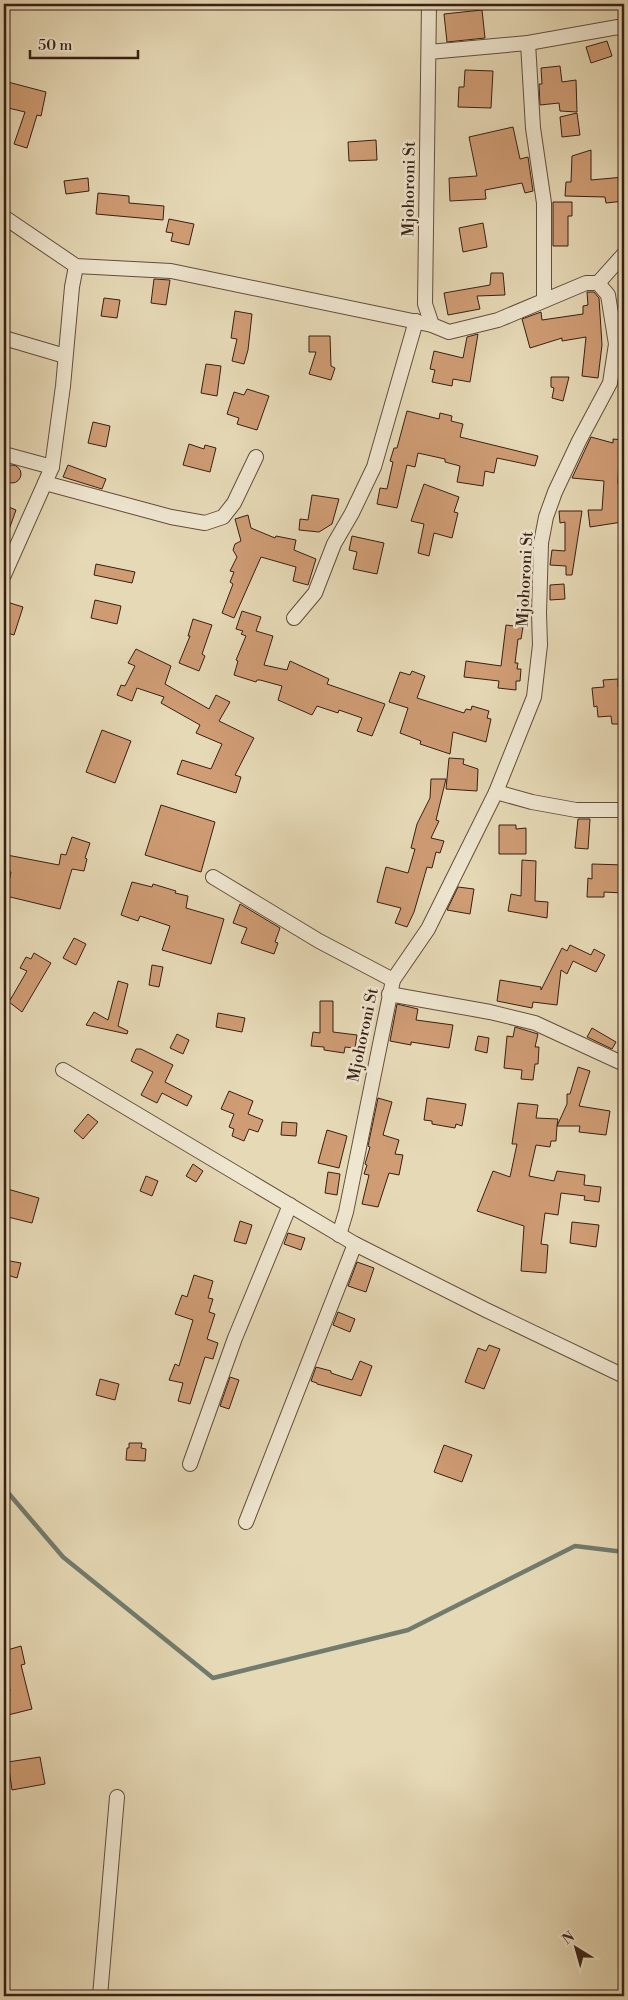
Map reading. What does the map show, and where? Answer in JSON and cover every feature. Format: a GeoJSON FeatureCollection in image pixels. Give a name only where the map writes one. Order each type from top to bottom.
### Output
{"type":"FeatureCollection","features":[{"type":"Feature","properties":{"kind":"street","name":"Mjohoroni St"},"geometry":{"type":"LineString","coordinates":[[429,4],[425,304],[432,325]]}},
{"type":"Feature","properties":{"kind":"street"},"geometry":{"type":"LineString","coordinates":[[428,52],[528,43],[618,27],[624,30]]}},
{"type":"Feature","properties":{"kind":"street"},"geometry":{"type":"LineString","coordinates":[[528,43],[534,128],[544,203],[544,300]]}},
{"type":"Feature","properties":{"kind":"street"},"geometry":{"type":"LineString","coordinates":[[4,217],[76,266],[171,271],[416,321],[449,332],[498,320],[586,282],[598,283],[624,254]]}},
{"type":"Feature","properties":{"kind":"street"},"geometry":{"type":"LineString","coordinates":[[4,575],[52,467],[76,266]]}},
{"type":"Feature","properties":{"kind":"street","name":"Mjohoroni St"},"geometry":{"type":"LineString","coordinates":[[339,1234],[346,1212],[393,980],[428,929],[496,792],[534,697],[540,645],[539,613],[542,543],[546,517],[554,492],[610,383],[616,344],[608,295],[598,283]]}},
{"type":"Feature","properties":{"kind":"street"},"geometry":{"type":"LineString","coordinates":[[294,618],[315,593],[334,544],[374,467],[416,321]]}},
{"type":"Feature","properties":{"kind":"street"},"geometry":{"type":"LineString","coordinates":[[4,338],[65,356]]}},
{"type":"Feature","properties":{"kind":"street"},"geometry":{"type":"LineString","coordinates":[[4,454],[52,467]]}},
{"type":"Feature","properties":{"kind":"street"},"geometry":{"type":"LineString","coordinates":[[46,483],[171,517],[205,523],[223,517],[234,503],[256,457]]}},
{"type":"Feature","properties":{"kind":"street"},"geometry":{"type":"LineString","coordinates":[[496,792],[532,802],[576,810],[624,810]]}},
{"type":"Feature","properties":{"kind":"street"},"geometry":{"type":"LineString","coordinates":[[213,877],[319,941],[393,980]]}},
{"type":"Feature","properties":{"kind":"street"},"geometry":{"type":"LineString","coordinates":[[389,994],[490,1012],[535,1024],[624,1064]]}},
{"type":"Feature","properties":{"kind":"street"},"geometry":{"type":"LineString","coordinates":[[63,1070],[355,1244],[486,1310],[624,1376]]}},
{"type":"Feature","properties":{"kind":"street"},"geometry":{"type":"LineString","coordinates":[[190,1464],[235,1338],[290,1206]]}},
{"type":"Feature","properties":{"kind":"street"},"geometry":{"type":"LineString","coordinates":[[246,1522],[355,1244]]}},
{"type":"Feature","properties":{"kind":"street"},"geometry":{"type":"LineString","coordinates":[[100,1996],[117,1798]]}},
{"type":"Feature","properties":{"kind":"building"},"geometry":{"type":"Polygon","coordinates":[[[482,10],[485,38],[447,42],[444,14],[482,10]]]}},
{"type":"Feature","properties":{"kind":"building"},"geometry":{"type":"Polygon","coordinates":[[[607,41],[612,56],[591,63],[586,47],[607,41]]]}},
{"type":"Feature","properties":{"kind":"building"},"geometry":{"type":"Polygon","coordinates":[[[560,66],[562,82],[576,80],[577,112],[560,111],[559,103],[540,105],[539,84],[542,84],[541,68],[560,66]]]}},
{"type":"Feature","properties":{"kind":"building"},"geometry":{"type":"Polygon","coordinates":[[[465,70],[493,71],[491,108],[458,107],[459,87],[464,87],[465,70]]]}},
{"type":"Feature","properties":{"kind":"building"},"geometry":{"type":"Polygon","coordinates":[[[4,81],[46,92],[41,116],[37,115],[27,148],[14,144],[25,112],[4,107],[4,81]]]}},
{"type":"Feature","properties":{"kind":"building"},"geometry":{"type":"Polygon","coordinates":[[[577,113],[580,135],[562,137],[560,117],[577,113]]]}},
{"type":"Feature","properties":{"kind":"building"},"geometry":{"type":"Polygon","coordinates":[[[513,127],[520,159],[528,157],[533,191],[525,193],[522,183],[485,190],[486,199],[450,201],[449,178],[477,176],[469,137],[513,127]]]}},
{"type":"Feature","properties":{"kind":"building"},"geometry":{"type":"Polygon","coordinates":[[[376,140],[377,160],[349,161],[348,142],[376,140]]]}},
{"type":"Feature","properties":{"kind":"building"},"geometry":{"type":"Polygon","coordinates":[[[591,150],[591,180],[624,177],[624,201],[606,203],[605,197],[565,196],[566,182],[571,182],[572,156],[591,150]]]}},
{"type":"Feature","properties":{"kind":"building"},"geometry":{"type":"Polygon","coordinates":[[[88,178],[89,191],[66,194],[64,181],[88,178]]]}},
{"type":"Feature","properties":{"kind":"building"},"geometry":{"type":"Polygon","coordinates":[[[98,193],[129,196],[129,203],[164,206],[163,220],[96,214],[98,193]]]}},
{"type":"Feature","properties":{"kind":"building"},"geometry":{"type":"Polygon","coordinates":[[[553,202],[572,202],[572,216],[568,216],[568,246],[553,246],[553,202]]]}},
{"type":"Feature","properties":{"kind":"building"},"geometry":{"type":"Polygon","coordinates":[[[169,219],[194,224],[189,245],[171,241],[173,233],[166,232],[169,219]]]}},
{"type":"Feature","properties":{"kind":"building"},"geometry":{"type":"Polygon","coordinates":[[[483,223],[487,247],[463,252],[459,228],[483,223]]]}},
{"type":"Feature","properties":{"kind":"building"},"geometry":{"type":"Polygon","coordinates":[[[491,273],[503,273],[505,295],[477,296],[480,309],[448,315],[444,293],[490,285],[491,273]]]}},
{"type":"Feature","properties":{"kind":"building"},"geometry":{"type":"Polygon","coordinates":[[[154,279],[170,280],[166,305],[151,303],[154,279]]]}},
{"type":"Feature","properties":{"kind":"building"},"geometry":{"type":"Polygon","coordinates":[[[587,292],[594,292],[599,298],[602,345],[598,378],[582,376],[586,337],[562,341],[562,338],[530,348],[522,319],[541,312],[542,320],[583,314],[583,306],[588,305],[587,292]]]}},
{"type":"Feature","properties":{"kind":"building"},"geometry":{"type":"Polygon","coordinates":[[[104,298],[120,300],[117,318],[101,316],[104,298]]]}},
{"type":"Feature","properties":{"kind":"building"},"geometry":{"type":"Polygon","coordinates":[[[235,311],[252,314],[248,350],[244,364],[232,361],[237,339],[231,338],[235,311]]]}},
{"type":"Feature","properties":{"kind":"building"},"geometry":{"type":"Polygon","coordinates":[[[478,334],[470,382],[453,379],[452,386],[432,382],[435,370],[430,369],[434,351],[463,358],[467,337],[478,334]]]}},
{"type":"Feature","properties":{"kind":"building"},"geometry":{"type":"Polygon","coordinates":[[[309,336],[330,336],[331,366],[335,368],[331,380],[309,374],[316,352],[309,352],[309,336]]]}},
{"type":"Feature","properties":{"kind":"building"},"geometry":{"type":"Polygon","coordinates":[[[206,364],[221,366],[217,396],[201,393],[206,364]]]}},
{"type":"Feature","properties":{"kind":"building"},"geometry":{"type":"Polygon","coordinates":[[[551,377],[569,377],[563,401],[552,398],[554,388],[551,387],[551,377]]]}},
{"type":"Feature","properties":{"kind":"building"},"geometry":{"type":"Polygon","coordinates":[[[247,389],[269,396],[257,430],[237,424],[239,418],[227,414],[234,392],[244,395],[247,389]]]}},
{"type":"Feature","properties":{"kind":"building"},"geometry":{"type":"Polygon","coordinates":[[[407,411],[439,419],[440,413],[452,416],[451,421],[463,424],[460,437],[538,456],[535,466],[497,458],[494,473],[485,471],[483,486],[457,482],[460,466],[445,462],[445,459],[418,453],[415,467],[407,465],[397,508],[377,504],[380,488],[387,489],[393,462],[390,461],[394,448],[397,448],[407,411]]]}},
{"type":"Feature","properties":{"kind":"building"},"geometry":{"type":"Polygon","coordinates":[[[93,422],[110,426],[106,447],[88,443],[93,422]]]}},
{"type":"Feature","properties":{"kind":"building"},"geometry":{"type":"Polygon","coordinates":[[[591,437],[613,443],[613,439],[624,440],[624,453],[619,452],[618,484],[621,484],[619,505],[622,522],[590,527],[588,510],[602,510],[604,481],[572,478],[591,437]]]}},
{"type":"Feature","properties":{"kind":"building"},"geometry":{"type":"Polygon","coordinates":[[[189,444],[204,449],[205,445],[216,448],[210,472],[183,465],[189,444]]]}},
{"type":"Feature","properties":{"kind":"building"},"geometry":{"type":"Polygon","coordinates":[[[12,465],[18,468],[21,474],[18,480],[12,483],[6,480],[3,474],[6,468],[12,465]]]}},
{"type":"Feature","properties":{"kind":"building"},"geometry":{"type":"Polygon","coordinates":[[[68,465],[106,479],[102,489],[63,477],[68,465]]]}},
{"type":"Feature","properties":{"kind":"building"},"geometry":{"type":"Polygon","coordinates":[[[424,484],[459,497],[454,512],[458,513],[452,538],[434,533],[429,556],[418,553],[424,524],[411,521],[424,484]]]}},
{"type":"Feature","properties":{"kind":"building"},"geometry":{"type":"Polygon","coordinates":[[[312,495],[339,499],[332,524],[319,532],[299,530],[300,519],[308,520],[312,495]]]}},
{"type":"Feature","properties":{"kind":"building"},"geometry":{"type":"Polygon","coordinates":[[[4,505],[16,510],[5,541],[4,541],[4,505]]]}},
{"type":"Feature","properties":{"kind":"building"},"geometry":{"type":"Polygon","coordinates":[[[559,511],[582,511],[572,575],[566,575],[566,566],[550,565],[552,550],[565,551],[565,522],[560,523],[559,511]]]}},
{"type":"Feature","properties":{"kind":"building"},"geometry":{"type":"Polygon","coordinates":[[[248,515],[251,528],[275,538],[276,536],[296,540],[294,550],[316,559],[308,585],[293,581],[296,567],[261,557],[234,618],[222,613],[233,584],[230,582],[234,572],[230,571],[237,557],[233,550],[235,544],[241,541],[235,519],[248,515]]]}},
{"type":"Feature","properties":{"kind":"building"},"geometry":{"type":"Polygon","coordinates":[[[352,536],[384,543],[377,574],[353,569],[357,552],[349,550],[352,536]]]}},
{"type":"Feature","properties":{"kind":"building"},"geometry":{"type":"Polygon","coordinates":[[[96,564],[135,572],[132,583],[94,575],[96,564]]]}},
{"type":"Feature","properties":{"kind":"building"},"geometry":{"type":"Polygon","coordinates":[[[564,584],[565,599],[550,600],[550,585],[564,584]]]}},
{"type":"Feature","properties":{"kind":"building"},"geometry":{"type":"Polygon","coordinates":[[[95,600],[121,606],[117,624],[91,618],[95,600]]]}},
{"type":"Feature","properties":{"kind":"building"},"geometry":{"type":"Polygon","coordinates":[[[7,602],[23,607],[14,635],[4,632],[4,614],[7,602]]]}},
{"type":"Feature","properties":{"kind":"building"},"geometry":{"type":"Polygon","coordinates":[[[242,611],[261,617],[256,631],[273,636],[264,665],[287,670],[290,661],[329,679],[327,684],[385,704],[372,736],[357,731],[362,718],[339,710],[338,713],[317,706],[312,715],[278,700],[282,686],[260,680],[256,682],[234,675],[238,661],[236,660],[246,636],[241,634],[243,631],[236,629],[242,611]]]}},
{"type":"Feature","properties":{"kind":"building"},"geometry":{"type":"Polygon","coordinates":[[[193,619],[212,625],[202,654],[205,656],[199,671],[179,663],[190,636],[188,636],[193,619]]]}},
{"type":"Feature","properties":{"kind":"building"},"geometry":{"type":"Polygon","coordinates":[[[506,625],[523,627],[521,639],[518,639],[515,663],[518,663],[517,669],[521,669],[520,681],[516,681],[516,690],[498,688],[499,681],[464,677],[466,661],[501,666],[506,625]]]}},
{"type":"Feature","properties":{"kind":"building"},"geometry":{"type":"Polygon","coordinates":[[[136,649],[171,666],[165,684],[209,709],[216,695],[230,702],[219,721],[254,738],[235,775],[241,777],[236,793],[177,774],[182,760],[211,769],[222,744],[196,733],[200,725],[161,703],[164,697],[137,688],[132,701],[117,695],[121,685],[125,686],[135,666],[128,663],[136,649]]]}},
{"type":"Feature","properties":{"kind":"building"},"geometry":{"type":"Polygon","coordinates":[[[412,671],[425,676],[417,698],[464,713],[466,709],[471,710],[472,706],[489,711],[487,718],[491,719],[486,742],[453,732],[450,754],[420,744],[421,741],[400,733],[408,708],[389,702],[400,672],[410,675],[412,671]]]}},
{"type":"Feature","properties":{"kind":"building"},"geometry":{"type":"Polygon","coordinates":[[[618,679],[618,687],[624,687],[624,724],[612,724],[611,716],[598,717],[597,706],[594,707],[592,688],[604,687],[603,680],[618,679]]]}},
{"type":"Feature","properties":{"kind":"building"},"geometry":{"type":"Polygon","coordinates":[[[102,730],[131,741],[115,783],[86,772],[102,730]]]}},
{"type":"Feature","properties":{"kind":"building"},"geometry":{"type":"Polygon","coordinates":[[[449,758],[464,759],[463,764],[478,769],[477,791],[446,789],[449,758]]]}},
{"type":"Feature","properties":{"kind":"building"},"geometry":{"type":"Polygon","coordinates":[[[431,779],[446,779],[436,820],[439,821],[431,838],[444,841],[440,853],[436,852],[432,868],[427,867],[414,912],[407,927],[395,923],[401,908],[377,902],[386,867],[408,873],[415,849],[411,848],[417,824],[430,798],[431,779]]]}},
{"type":"Feature","properties":{"kind":"building"},"geometry":{"type":"Polygon","coordinates":[[[161,805],[215,822],[201,872],[145,855],[161,805]]]}},
{"type":"Feature","properties":{"kind":"building"},"geometry":{"type":"Polygon","coordinates":[[[578,819],[590,819],[588,849],[575,848],[578,819]]]}},
{"type":"Feature","properties":{"kind":"building"},"geometry":{"type":"Polygon","coordinates":[[[499,825],[516,825],[516,829],[526,828],[526,854],[499,854],[499,825]]]}},
{"type":"Feature","properties":{"kind":"building"},"geometry":{"type":"Polygon","coordinates":[[[72,837],[90,843],[85,858],[87,859],[84,871],[72,869],[60,909],[6,896],[11,872],[5,871],[7,855],[59,865],[61,854],[66,855],[72,837]]]}},
{"type":"Feature","properties":{"kind":"building"},"geometry":{"type":"Polygon","coordinates":[[[522,860],[536,861],[535,901],[548,902],[547,918],[508,911],[511,894],[521,896],[522,860]]]}},
{"type":"Feature","properties":{"kind":"building"},"geometry":{"type":"Polygon","coordinates":[[[592,864],[624,865],[623,893],[604,892],[604,897],[587,897],[588,878],[592,879],[592,864]]]}},
{"type":"Feature","properties":{"kind":"building"},"geometry":{"type":"Polygon","coordinates":[[[132,882],[152,887],[153,884],[176,891],[175,893],[188,896],[186,908],[224,919],[211,964],[162,950],[170,926],[140,916],[138,921],[121,915],[132,882]]]}},
{"type":"Feature","properties":{"kind":"building"},"geometry":{"type":"Polygon","coordinates":[[[458,887],[474,889],[470,914],[447,910],[458,887]]]}},
{"type":"Feature","properties":{"kind":"building"},"geometry":{"type":"Polygon","coordinates":[[[240,904],[280,928],[275,942],[278,943],[274,954],[241,943],[247,928],[233,923],[240,904]]]}},
{"type":"Feature","properties":{"kind":"building"},"geometry":{"type":"Polygon","coordinates":[[[74,938],[86,944],[76,965],[63,958],[74,938]]]}},
{"type":"Feature","properties":{"kind":"building"},"geometry":{"type":"Polygon","coordinates":[[[570,945],[591,955],[594,949],[605,955],[596,972],[573,961],[567,974],[561,970],[557,1005],[533,1002],[532,1008],[497,1001],[500,980],[541,987],[541,990],[562,948],[567,951],[570,945]]]}},
{"type":"Feature","properties":{"kind":"building"},"geometry":{"type":"Polygon","coordinates":[[[34,953],[51,963],[22,1012],[9,1002],[27,971],[20,968],[26,957],[31,959],[34,953]]]}},
{"type":"Feature","properties":{"kind":"building"},"geometry":{"type":"Polygon","coordinates":[[[152,965],[163,967],[159,987],[149,985],[152,965]]]}},
{"type":"Feature","properties":{"kind":"building"},"geometry":{"type":"Polygon","coordinates":[[[118,981],[128,984],[118,1026],[128,1031],[127,1034],[86,1025],[94,1012],[108,1020],[118,981]]]}},
{"type":"Feature","properties":{"kind":"building"},"geometry":{"type":"Polygon","coordinates":[[[320,1001],[333,1001],[333,1032],[357,1035],[355,1048],[345,1047],[344,1053],[324,1050],[324,1047],[311,1046],[313,1032],[320,1033],[320,1001]]]}},
{"type":"Feature","properties":{"kind":"building"},"geometry":{"type":"Polygon","coordinates":[[[397,1004],[418,1009],[416,1020],[453,1025],[449,1048],[390,1041],[397,1004]]]}},
{"type":"Feature","properties":{"kind":"building"},"geometry":{"type":"Polygon","coordinates":[[[218,1013],[245,1018],[242,1032],[216,1027],[218,1013]]]}},
{"type":"Feature","properties":{"kind":"building"},"geometry":{"type":"Polygon","coordinates":[[[515,1027],[538,1034],[535,1047],[539,1047],[538,1064],[535,1064],[533,1080],[521,1079],[522,1070],[504,1068],[507,1036],[513,1037],[515,1027]]]}},
{"type":"Feature","properties":{"kind":"building"},"geometry":{"type":"Polygon","coordinates":[[[592,1028],[616,1042],[612,1049],[587,1037],[592,1028]]]}},
{"type":"Feature","properties":{"kind":"building"},"geometry":{"type":"Polygon","coordinates":[[[177,1034],[189,1040],[183,1054],[170,1048],[177,1034]]]}},
{"type":"Feature","properties":{"kind":"building"},"geometry":{"type":"Polygon","coordinates":[[[478,1036],[489,1038],[487,1053],[475,1050],[478,1036]]]}},
{"type":"Feature","properties":{"kind":"building"},"geometry":{"type":"Polygon","coordinates":[[[136,1049],[141,1049],[173,1065],[165,1082],[192,1096],[187,1106],[162,1093],[157,1103],[141,1095],[153,1072],[131,1061],[136,1049]]]}},
{"type":"Feature","properties":{"kind":"building"},"geometry":{"type":"Polygon","coordinates":[[[578,1067],[590,1071],[579,1106],[610,1111],[606,1135],[579,1132],[580,1126],[557,1126],[567,1104],[567,1094],[570,1094],[578,1067]]]}},
{"type":"Feature","properties":{"kind":"building"},"geometry":{"type":"Polygon","coordinates":[[[229,1091],[253,1101],[248,1114],[263,1120],[258,1132],[249,1129],[244,1141],[232,1136],[234,1129],[229,1127],[234,1114],[221,1109],[229,1091]]]}},
{"type":"Feature","properties":{"kind":"building"},"geometry":{"type":"Polygon","coordinates":[[[378,1098],[392,1102],[383,1135],[399,1140],[395,1154],[403,1155],[399,1175],[389,1173],[378,1207],[362,1204],[369,1175],[364,1174],[367,1165],[365,1164],[370,1147],[368,1146],[378,1098]]]}},
{"type":"Feature","properties":{"kind":"building"},"geometry":{"type":"Polygon","coordinates":[[[427,1098],[466,1104],[462,1126],[456,1124],[455,1128],[432,1124],[432,1121],[424,1120],[427,1098]]]}},
{"type":"Feature","properties":{"kind":"building"},"geometry":{"type":"Polygon","coordinates":[[[518,1103],[538,1105],[536,1118],[558,1119],[556,1141],[551,1141],[550,1147],[536,1145],[529,1176],[554,1181],[557,1171],[585,1175],[584,1185],[601,1187],[599,1202],[584,1200],[585,1196],[561,1193],[558,1215],[545,1213],[541,1244],[548,1245],[546,1273],[521,1271],[524,1226],[477,1211],[493,1171],[510,1177],[517,1144],[512,1144],[518,1103]]]}},
{"type":"Feature","properties":{"kind":"building"},"geometry":{"type":"Polygon","coordinates":[[[88,1114],[98,1122],[83,1139],[74,1131],[88,1114]]]}},
{"type":"Feature","properties":{"kind":"building"},"geometry":{"type":"Polygon","coordinates":[[[282,1122],[297,1123],[296,1136],[281,1135],[282,1122]]]}},
{"type":"Feature","properties":{"kind":"building"},"geometry":{"type":"Polygon","coordinates":[[[327,1130],[347,1136],[339,1168],[318,1163],[327,1130]]]}},
{"type":"Feature","properties":{"kind":"building"},"geometry":{"type":"Polygon","coordinates":[[[193,1164],[203,1171],[196,1182],[186,1176],[193,1164]]]}},
{"type":"Feature","properties":{"kind":"building"},"geometry":{"type":"Polygon","coordinates":[[[328,1172],[340,1174],[337,1195],[325,1193],[328,1172]]]}},
{"type":"Feature","properties":{"kind":"building"},"geometry":{"type":"Polygon","coordinates":[[[146,1176],[158,1181],[152,1196],[140,1191],[146,1176]]]}},
{"type":"Feature","properties":{"kind":"building"},"geometry":{"type":"Polygon","coordinates":[[[4,1188],[39,1198],[32,1223],[4,1216],[4,1188]]]}},
{"type":"Feature","properties":{"kind":"building"},"geometry":{"type":"Polygon","coordinates":[[[240,1221],[252,1225],[246,1244],[234,1241],[240,1221]]]}},
{"type":"Feature","properties":{"kind":"building"},"geometry":{"type":"Polygon","coordinates":[[[572,1222],[599,1225],[596,1247],[570,1243],[572,1222]]]}},
{"type":"Feature","properties":{"kind":"building"},"geometry":{"type":"Polygon","coordinates":[[[288,1233],[305,1238],[301,1250],[284,1244],[288,1233]]]}},
{"type":"Feature","properties":{"kind":"building"},"geometry":{"type":"Polygon","coordinates":[[[4,1260],[21,1263],[17,1278],[4,1274],[4,1260]]]}},
{"type":"Feature","properties":{"kind":"building"},"geometry":{"type":"Polygon","coordinates":[[[357,1262],[374,1268],[366,1292],[348,1286],[357,1262]]]}},
{"type":"Feature","properties":{"kind":"building"},"geometry":{"type":"Polygon","coordinates":[[[194,1275],[213,1281],[208,1298],[213,1299],[209,1312],[215,1314],[207,1339],[218,1343],[213,1359],[205,1357],[190,1404],[178,1401],[183,1383],[169,1380],[175,1364],[179,1366],[193,1320],[175,1314],[182,1295],[187,1297],[194,1275]]]}},
{"type":"Feature","properties":{"kind":"building"},"geometry":{"type":"Polygon","coordinates":[[[338,1312],[355,1319],[350,1332],[333,1325],[338,1312]]]}},
{"type":"Feature","properties":{"kind":"building"},"geometry":{"type":"Polygon","coordinates":[[[489,1345],[500,1349],[484,1389],[465,1382],[478,1348],[486,1351],[489,1345]]]}},
{"type":"Feature","properties":{"kind":"building"},"geometry":{"type":"Polygon","coordinates":[[[360,1361],[372,1366],[361,1396],[311,1381],[316,1367],[352,1380],[360,1361]]]}},
{"type":"Feature","properties":{"kind":"building"},"geometry":{"type":"Polygon","coordinates":[[[230,1377],[239,1380],[229,1409],[220,1406],[230,1377]]]}},
{"type":"Feature","properties":{"kind":"building"},"geometry":{"type":"Polygon","coordinates":[[[100,1379],[119,1384],[115,1400],[96,1395],[100,1379]]]}},
{"type":"Feature","properties":{"kind":"building"},"geometry":{"type":"Polygon","coordinates":[[[129,1443],[142,1443],[141,1448],[146,1449],[145,1461],[126,1460],[129,1443]]]}},
{"type":"Feature","properties":{"kind":"building"},"geometry":{"type":"Polygon","coordinates":[[[444,1445],[472,1455],[462,1482],[434,1472],[444,1445]]]}},
{"type":"Feature","properties":{"kind":"building"},"geometry":{"type":"Polygon","coordinates":[[[21,1646],[25,1664],[21,1665],[32,1709],[4,1716],[4,1692],[10,1691],[4,1664],[4,1651],[21,1646]]]}},
{"type":"Feature","properties":{"kind":"building"},"geometry":{"type":"Polygon","coordinates":[[[40,1757],[45,1784],[12,1790],[8,1762],[40,1757]]]}},
{"type":"Feature","properties":{"kind":"waterway"},"geometry":{"type":"LineString","coordinates":[[4,1488],[63,1557],[213,1678],[408,1630],[575,1546],[624,1552]]}}]}
